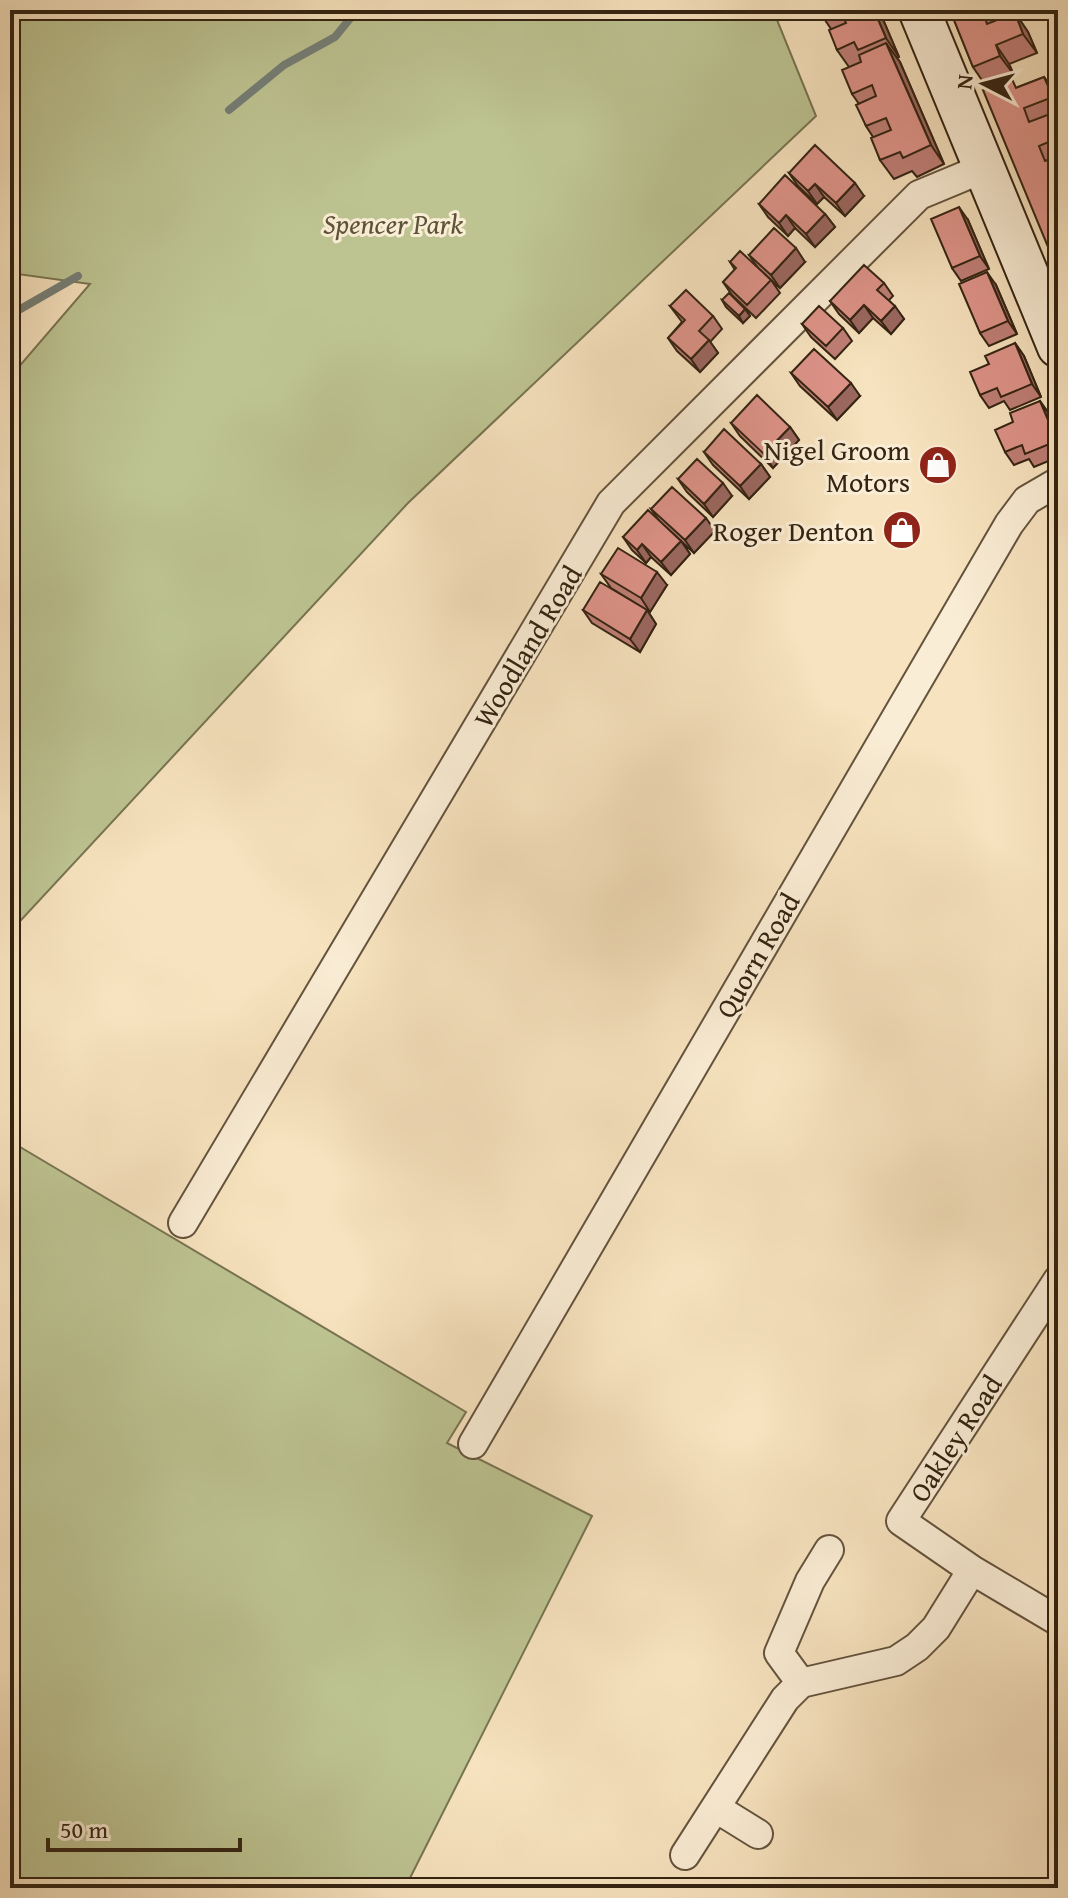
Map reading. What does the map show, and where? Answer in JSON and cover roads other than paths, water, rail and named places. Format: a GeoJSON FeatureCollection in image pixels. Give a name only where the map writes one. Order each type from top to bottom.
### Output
{"type":"FeatureCollection","features":[{"type":"Feature","properties":{"kind":"main road"},"geometry":{"type":"LineString","coordinates":[[919,10],[1058,347]]}},
{"type":"Feature","properties":{"kind":"street","name":"Woodland Road"},"geometry":{"type":"LineString","coordinates":[[183,1223],[611,503],[919,195],[984,168]]}},
{"type":"Feature","properties":{"kind":"street","name":"Quorn Road"},"geometry":{"type":"LineString","coordinates":[[473,1444],[1009,524],[1027,500],[1058,482]]}},
{"type":"Feature","properties":{"kind":"street","name":"Oakley Road"},"geometry":{"type":"LineString","coordinates":[[1058,1280],[901,1521],[972,1570],[1058,1621]]}},
{"type":"Feature","properties":{"kind":"street"},"geometry":{"type":"LineString","coordinates":[[801,1683],[779,1653],[810,1581],[829,1550]]}},
{"type":"Feature","properties":{"kind":"street"},"geometry":{"type":"LineString","coordinates":[[685,1855],[785,1699],[801,1683],[896,1661],[917,1647],[936,1628],[972,1570]]}},
{"type":"Feature","properties":{"kind":"street"},"geometry":{"type":"LineString","coordinates":[[716,1808],[758,1834]]}},
{"type":"Feature","properties":{"kind":"waterway"},"geometry":{"type":"LineString","coordinates":[[229,110],[284,65],[335,37],[357,10]]}},
{"type":"Feature","properties":{"kind":"waterway"},"geometry":{"type":"LineString","coordinates":[[10,315],[78,276]]}},
{"type":"Feature","properties":{"kind":"place","name":"Nigel Groom Motors"},"geometry":{"type":"Point","coordinates":[938,465]}},
{"type":"Feature","properties":{"kind":"place","name":"Roger Denton"},"geometry":{"type":"Point","coordinates":[902,530]}},
{"type":"Feature","properties":{"kind":"park label","name":"Spencer Park"},"geometry":{"type":"Point","coordinates":[393,223]}}]}
